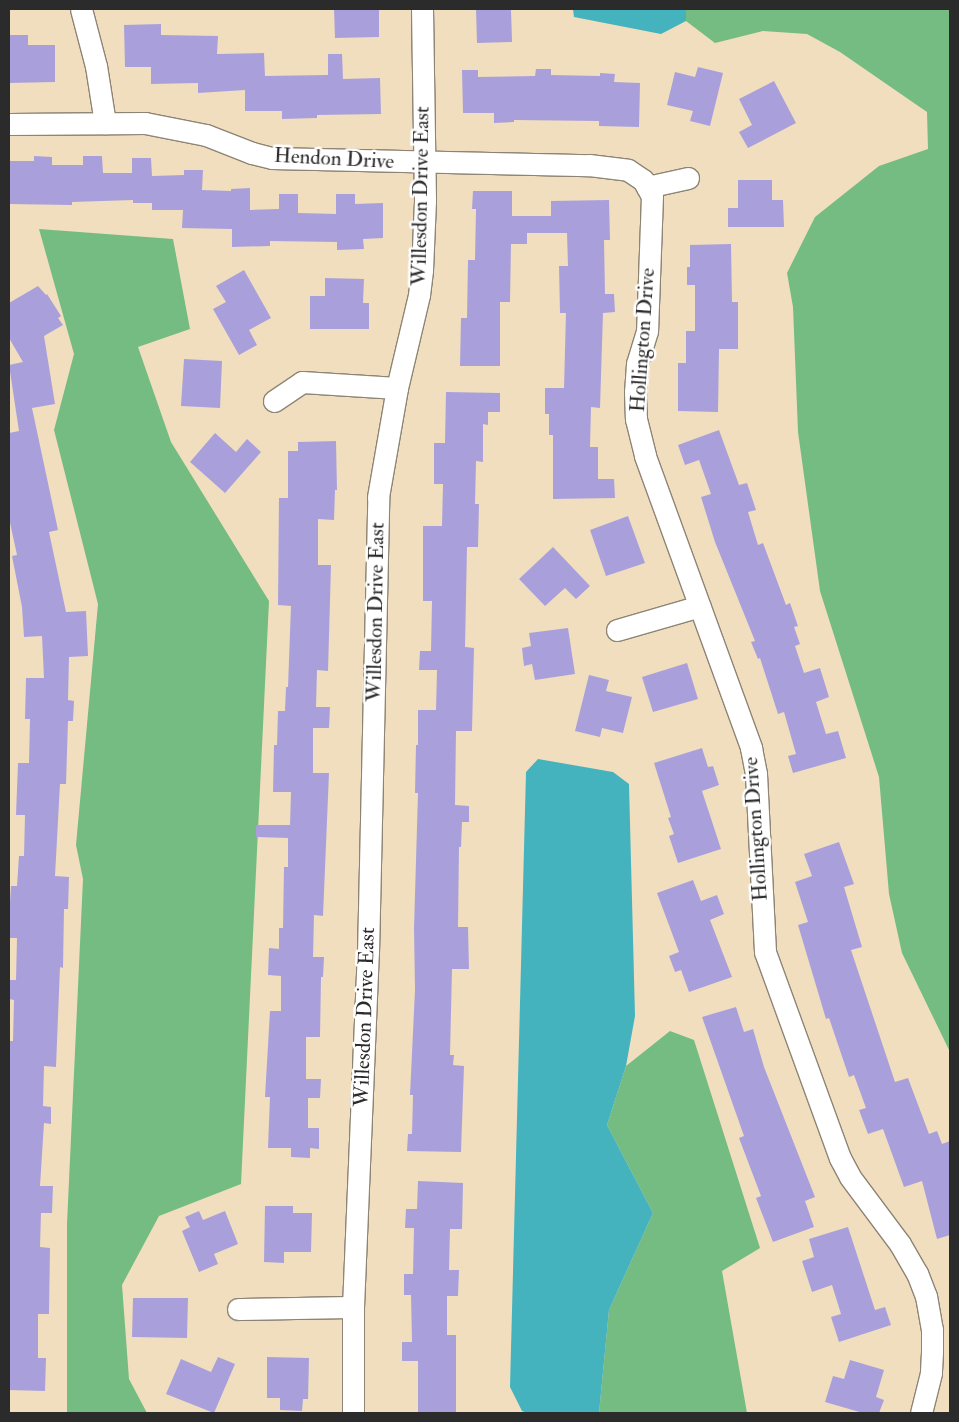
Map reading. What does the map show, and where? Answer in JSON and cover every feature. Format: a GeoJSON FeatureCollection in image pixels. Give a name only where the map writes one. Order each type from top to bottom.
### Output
{"type":"FeatureCollection","features":[{"type":"Feature","properties":{"kind":"street"},"geometry":{"type":"LineString","coordinates":[[81,9],[96,66],[105,123]]}},
{"type":"Feature","properties":{"kind":"street","name":"Willesdon Drive East"},"geometry":{"type":"LineString","coordinates":[[353,1413],[353,1307],[368,953],[378,497],[397,388],[419,295],[425,163],[422,9]]}},
{"type":"Feature","properties":{"kind":"street","name":"Hendon Drive"},"geometry":{"type":"LineString","coordinates":[[9,124],[145,123],[206,135],[252,153],[272,158],[425,163],[588,165],[628,170],[643,180],[649,192]]}},
{"type":"Feature","properties":{"kind":"street"},"geometry":{"type":"LineString","coordinates":[[649,192],[688,178]]}},
{"type":"Feature","properties":{"kind":"street","name":"Hollington Drive"},"geometry":{"type":"LineString","coordinates":[[649,192],[647,331],[637,364],[636,419],[645,456],[751,748],[756,774],[765,952],[840,1158],[850,1177],[900,1244],[917,1273],[926,1296],[932,1329],[932,1352],[931,1373],[921,1413]]}},
{"type":"Feature","properties":{"kind":"street"},"geometry":{"type":"LineString","coordinates":[[274,401],[302,382],[397,388]]}},
{"type":"Feature","properties":{"kind":"street"},"geometry":{"type":"LineString","coordinates":[[617,630],[700,606]]}},
{"type":"Feature","properties":{"kind":"street"},"geometry":{"type":"LineString","coordinates":[[238,1309],[353,1307]]}},
{"type":"Feature","properties":{"kind":"green space"},"geometry":{"type":"Polygon","coordinates":[[[686,9],[950,9],[950,1052],[902,953],[889,894],[879,777],[820,591],[798,432],[793,307],[787,273],[815,217],[879,166],[928,149],[927,112],[840,52],[807,34],[763,31],[715,43],[686,21],[686,9]]]}},
{"type":"Feature","properties":{"kind":"green space"},"geometry":{"type":"Polygon","coordinates":[[[39,229],[173,239],[190,329],[138,347],[171,442],[269,601],[241,1184],[159,1216],[122,1285],[129,1379],[147,1413],[67,1413],[67,1224],[83,879],[76,845],[98,604],[54,430],[74,354],[39,229]]]}},
{"type":"Feature","properties":{"kind":"green space"},"geometry":{"type":"Polygon","coordinates":[[[670,1031],[694,1040],[760,1248],[722,1271],[747,1413],[599,1413],[609,1310],[653,1213],[607,1125],[626,1066],[670,1031]]]}},
{"type":"Feature","properties":{"kind":"water"},"geometry":{"type":"Polygon","coordinates":[[[573,9],[686,9],[686,21],[661,34],[574,17],[573,9]]]}},
{"type":"Feature","properties":{"kind":"water"},"geometry":{"type":"Polygon","coordinates":[[[538,759],[613,772],[629,784],[635,1016],[626,1066],[607,1125],[653,1213],[609,1310],[599,1413],[527,1413],[522,1411],[510,1387],[526,772],[538,759]]]}},
{"type":"Feature","properties":{"kind":"building"},"geometry":{"type":"Polygon","coordinates":[[[334,9],[379,9],[379,37],[335,38],[334,9]]]}},
{"type":"Feature","properties":{"kind":"building"},"geometry":{"type":"Polygon","coordinates":[[[476,9],[511,9],[512,42],[477,43],[476,9]]]}},
{"type":"Feature","properties":{"kind":"building"},"geometry":{"type":"Polygon","coordinates":[[[161,24],[161,35],[218,36],[217,54],[264,53],[265,76],[328,75],[328,54],[342,54],[343,79],[380,78],[381,114],[317,115],[317,118],[282,119],[282,111],[245,111],[245,90],[198,93],[198,83],[151,84],[151,67],[125,67],[124,25],[161,24]]]}},
{"type":"Feature","properties":{"kind":"building"},"geometry":{"type":"Polygon","coordinates":[[[9,35],[28,35],[28,45],[55,45],[55,82],[9,83],[9,35]]]}},
{"type":"Feature","properties":{"kind":"building"},"geometry":{"type":"Polygon","coordinates":[[[698,67],[723,73],[710,126],[690,121],[693,111],[667,105],[675,72],[695,77],[698,67]]]}},
{"type":"Feature","properties":{"kind":"building"},"geometry":{"type":"Polygon","coordinates":[[[536,69],[551,69],[551,75],[600,76],[600,73],[615,74],[614,82],[640,83],[639,127],[599,126],[599,121],[514,120],[514,122],[494,123],[494,113],[463,113],[462,70],[478,70],[478,77],[535,76],[536,69]]]}},
{"type":"Feature","properties":{"kind":"building"},"geometry":{"type":"Polygon","coordinates":[[[774,81],[796,123],[748,148],[739,132],[752,125],[739,99],[774,81]]]}},
{"type":"Feature","properties":{"kind":"building"},"geometry":{"type":"Polygon","coordinates":[[[34,156],[52,157],[52,165],[83,165],[83,156],[102,156],[103,173],[132,173],[132,158],[151,158],[152,176],[184,175],[184,170],[203,170],[202,190],[231,191],[231,189],[250,188],[250,210],[279,209],[279,194],[298,194],[298,213],[336,214],[336,194],[355,194],[355,204],[383,203],[383,238],[363,239],[364,249],[337,250],[337,242],[270,241],[270,246],[232,247],[232,229],[182,228],[183,210],[152,210],[152,203],[133,203],[133,200],[72,202],[72,205],[9,204],[9,161],[34,161],[34,156]]]}},
{"type":"Feature","properties":{"kind":"building"},"geometry":{"type":"Polygon","coordinates":[[[738,180],[772,180],[772,200],[783,200],[784,227],[728,227],[728,208],[738,208],[738,180]]]}},
{"type":"Feature","properties":{"kind":"building"},"geometry":{"type":"Polygon","coordinates":[[[473,191],[512,191],[512,216],[551,216],[551,201],[609,200],[610,240],[604,240],[605,294],[614,294],[615,312],[603,313],[600,408],[591,407],[590,447],[598,447],[598,479],[614,479],[615,498],[553,499],[553,435],[549,435],[549,414],[545,414],[545,388],[564,388],[566,313],[560,313],[559,266],[568,266],[567,233],[527,233],[527,244],[511,244],[510,302],[500,302],[500,366],[460,366],[461,318],[467,318],[468,260],[475,260],[476,209],[472,209],[473,191]]]}},
{"type":"Feature","properties":{"kind":"building"},"geometry":{"type":"Polygon","coordinates":[[[731,244],[732,302],[738,302],[738,349],[719,349],[718,412],[678,411],[678,363],[686,363],[686,331],[695,331],[695,285],[687,285],[687,267],[690,267],[690,245],[731,244]]]}},
{"type":"Feature","properties":{"kind":"building"},"geometry":{"type":"Polygon","coordinates":[[[244,270],[271,318],[249,330],[257,345],[239,355],[213,309],[226,302],[216,286],[244,270]]]}},
{"type":"Feature","properties":{"kind":"building"},"geometry":{"type":"Polygon","coordinates":[[[325,278],[364,279],[363,303],[369,303],[369,329],[310,329],[310,296],[325,296],[325,278]]]}},
{"type":"Feature","properties":{"kind":"building"},"geometry":{"type":"Polygon","coordinates":[[[38,286],[47,294],[61,316],[58,318],[63,325],[44,336],[55,404],[32,408],[58,530],[49,532],[66,612],[86,611],[88,656],[69,657],[68,700],[74,701],[73,721],[68,721],[66,784],[60,784],[55,876],[69,877],[68,909],[64,909],[63,968],[60,967],[56,1067],[44,1066],[43,1106],[51,1107],[51,1124],[44,1123],[40,1186],[53,1186],[52,1213],[41,1213],[40,1247],[50,1248],[49,1314],[38,1314],[38,1358],[46,1358],[45,1391],[9,1390],[9,1041],[13,1041],[14,1000],[9,999],[9,980],[16,980],[17,938],[9,938],[9,919],[11,886],[17,886],[19,856],[24,856],[25,815],[16,815],[18,763],[29,763],[30,719],[25,719],[26,678],[44,678],[42,636],[24,637],[22,607],[12,556],[17,555],[9,518],[9,433],[19,431],[9,365],[23,362],[9,338],[9,303],[38,286]]]}},
{"type":"Feature","properties":{"kind":"building"},"geometry":{"type":"Polygon","coordinates":[[[184,359],[222,361],[220,408],[181,406],[184,359]]]}},
{"type":"Feature","properties":{"kind":"building"},"geometry":{"type":"Polygon","coordinates":[[[446,392],[500,393],[500,412],[488,412],[488,425],[483,424],[483,462],[476,461],[475,504],[479,504],[478,547],[467,547],[465,647],[474,648],[472,731],[456,731],[455,805],[469,806],[469,822],[462,822],[461,847],[459,847],[458,927],[468,927],[469,969],[452,969],[450,1055],[454,1055],[453,1065],[464,1066],[461,1152],[407,1151],[408,1134],[412,1134],[413,1095],[410,1095],[415,990],[414,928],[418,793],[415,793],[418,710],[436,710],[437,670],[419,670],[420,651],[431,651],[432,601],[423,601],[423,526],[442,526],[443,484],[434,484],[434,443],[445,443],[446,392]]]}},
{"type":"Feature","properties":{"kind":"building"},"geometry":{"type":"Polygon","coordinates":[[[719,430],[739,485],[747,483],[756,510],[748,512],[758,545],[763,543],[786,605],[790,603],[798,626],[794,627],[800,644],[795,646],[804,673],[820,668],[829,697],[816,702],[826,734],[838,731],[846,758],[793,773],[788,756],[796,754],[784,712],[778,714],[760,658],[758,659],[751,642],[755,641],[715,542],[701,497],[711,494],[699,460],[685,465],[678,445],[719,430]]]}},
{"type":"Feature","properties":{"kind":"building"},"geometry":{"type":"Polygon","coordinates":[[[215,433],[236,452],[247,439],[261,452],[225,493],[190,462],[215,433]]]}},
{"type":"Feature","properties":{"kind":"building"},"geometry":{"type":"Polygon","coordinates":[[[336,441],[337,490],[335,490],[334,520],[318,519],[318,565],[331,565],[328,671],[317,670],[316,707],[330,707],[329,728],[313,728],[313,773],[329,773],[323,916],[314,915],[313,957],[324,957],[323,977],[321,977],[320,1037],[306,1037],[306,1079],[321,1079],[320,1098],[308,1098],[308,1128],[319,1128],[319,1149],[310,1148],[310,1158],[291,1157],[291,1148],[268,1148],[270,1097],[265,1097],[270,1011],[281,1011],[281,976],[268,975],[269,948],[279,949],[279,928],[283,928],[284,867],[288,867],[288,838],[256,837],[256,825],[290,825],[291,792],[273,792],[274,745],[277,745],[278,711],[285,711],[286,687],[288,687],[291,606],[278,605],[279,498],[288,498],[288,451],[298,451],[298,442],[336,441]]]}},
{"type":"Feature","properties":{"kind":"building"},"geometry":{"type":"Polygon","coordinates":[[[628,516],[645,563],[606,576],[590,530],[628,516]]]}},
{"type":"Feature","properties":{"kind":"building"},"geometry":{"type":"Polygon","coordinates":[[[553,547],[590,586],[576,599],[565,588],[545,606],[519,579],[553,547]]]}},
{"type":"Feature","properties":{"kind":"building"},"geometry":{"type":"Polygon","coordinates":[[[568,628],[575,674],[535,680],[532,664],[524,666],[522,648],[531,646],[529,633],[568,628]]]}},
{"type":"Feature","properties":{"kind":"building"},"geometry":{"type":"Polygon","coordinates":[[[687,663],[698,699],[653,712],[642,677],[687,663]]]}},
{"type":"Feature","properties":{"kind":"building"},"geometry":{"type":"Polygon","coordinates":[[[589,675],[609,680],[606,691],[632,697],[623,733],[602,728],[600,737],[575,731],[589,675]]]}},
{"type":"Feature","properties":{"kind":"building"},"geometry":{"type":"Polygon","coordinates":[[[702,748],[708,767],[713,766],[719,785],[702,791],[721,849],[678,863],[669,836],[674,834],[668,818],[671,817],[654,763],[702,748]]]}},
{"type":"Feature","properties":{"kind":"building"},"geometry":{"type":"Polygon","coordinates":[[[839,842],[854,884],[844,887],[862,947],[851,950],[895,1082],[908,1078],[929,1134],[937,1131],[942,1144],[950,1141],[950,1235],[937,1239],[922,1181],[904,1187],[883,1129],[868,1134],[859,1110],[866,1108],[854,1075],[849,1077],[829,1018],[826,1019],[798,925],[808,922],[795,882],[812,876],[804,854],[839,842]]]}},
{"type":"Feature","properties":{"kind":"building"},"geometry":{"type":"Polygon","coordinates":[[[693,880],[701,901],[717,895],[724,914],[710,920],[732,977],[689,992],[681,970],[675,972],[669,956],[679,952],[657,893],[693,880]]]}},
{"type":"Feature","properties":{"kind":"building"},"geometry":{"type":"Polygon","coordinates":[[[736,1007],[744,1032],[753,1029],[764,1067],[815,1197],[805,1201],[814,1227],[773,1242],[756,1198],[761,1196],[739,1138],[744,1136],[702,1017],[736,1007]]]}},
{"type":"Feature","properties":{"kind":"building"},"geometry":{"type":"Polygon","coordinates":[[[418,1181],[463,1183],[462,1229],[450,1229],[449,1270],[459,1270],[458,1296],[447,1296],[447,1335],[456,1335],[456,1413],[418,1413],[418,1361],[402,1361],[402,1342],[412,1342],[411,1295],[404,1295],[404,1274],[413,1274],[414,1228],[405,1228],[406,1209],[417,1209],[418,1181]]]}},
{"type":"Feature","properties":{"kind":"building"},"geometry":{"type":"Polygon","coordinates":[[[265,1206],[293,1206],[293,1213],[312,1213],[311,1252],[284,1252],[284,1263],[264,1262],[265,1206]]]}},
{"type":"Feature","properties":{"kind":"building"},"geometry":{"type":"Polygon","coordinates":[[[199,1211],[203,1220],[225,1211],[238,1244],[214,1254],[218,1264],[199,1272],[182,1231],[190,1227],[185,1217],[199,1211]]]}},
{"type":"Feature","properties":{"kind":"building"},"geometry":{"type":"Polygon","coordinates":[[[848,1227],[875,1310],[885,1307],[891,1325],[839,1342],[831,1317],[841,1314],[832,1285],[812,1292],[802,1261],[814,1257],[809,1239],[848,1227]]]}},
{"type":"Feature","properties":{"kind":"building"},"geometry":{"type":"Polygon","coordinates":[[[133,1298],[188,1298],[187,1338],[132,1337],[133,1298]]]}},
{"type":"Feature","properties":{"kind":"building"},"geometry":{"type":"Polygon","coordinates":[[[218,1357],[235,1364],[214,1413],[166,1394],[181,1359],[211,1372],[218,1357]]]}},
{"type":"Feature","properties":{"kind":"building"},"geometry":{"type":"Polygon","coordinates":[[[267,1357],[309,1358],[308,1399],[303,1399],[302,1411],[280,1410],[280,1398],[267,1398],[267,1357]]]}},
{"type":"Feature","properties":{"kind":"building"},"geometry":{"type":"Polygon","coordinates":[[[850,1360],[884,1370],[876,1397],[884,1400],[879,1413],[863,1413],[825,1402],[833,1376],[844,1379],[850,1360]]]}}]}
